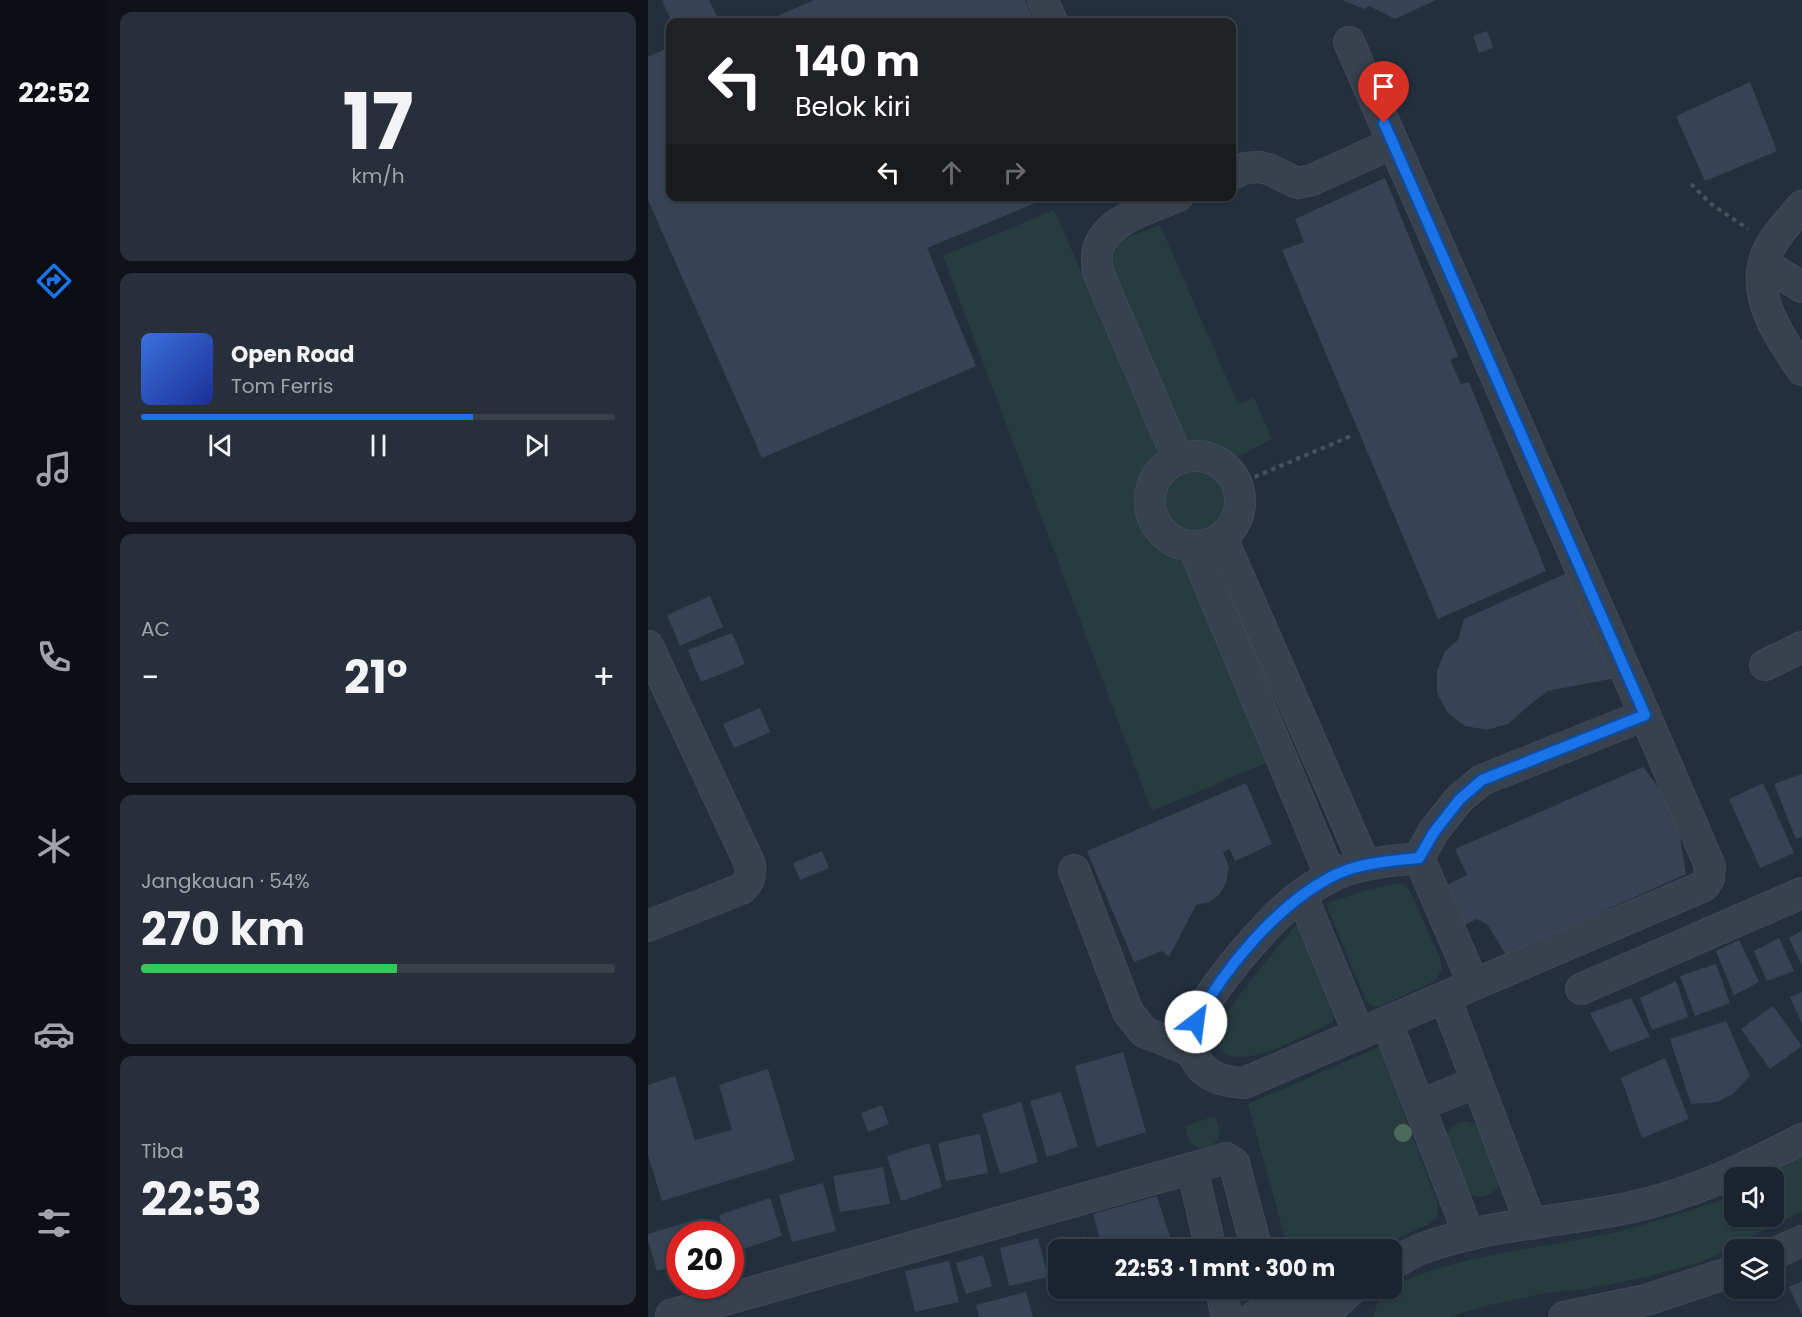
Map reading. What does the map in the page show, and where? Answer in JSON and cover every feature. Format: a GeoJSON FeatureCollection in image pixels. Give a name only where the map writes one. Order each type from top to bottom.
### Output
{"type":"FeatureCollection","features":[{"type":"Feature","properties":{"kind":"street"},"geometry":{"type":"LineString","coordinates":[[1043,0],[1050,18]]}},
{"type":"Feature","properties":{"kind":"street"},"geometry":{"type":"LineString","coordinates":[[1349,42],[1645,715],[1710,866],[1709,878],[1704,886],[1244,1083],[1226,1082],[1211,1077],[1198,1064],[1191,1051],[1190,1040],[1206,1003],[1228,972],[1269,923],[1302,896],[1331,877],[1365,865],[1419,858]]}},
{"type":"Feature","properties":{"kind":"street"},"geometry":{"type":"LineString","coordinates":[[1236,172],[1245,168],[1260,168],[1271,170],[1297,183],[1312,180],[1393,143]]}},
{"type":"Feature","properties":{"kind":"street"},"geometry":{"type":"LineString","coordinates":[[1153,201],[1124,207],[1103,237],[1097,251],[1098,272],[1178,459]]}},
{"type":"Feature","properties":{"kind":"street"},"geometry":{"type":"LineString","coordinates":[[1798,355],[1777,330],[1764,299],[1760,277],[1768,253],[1802,206]]}},
{"type":"Feature","properties":{"kind":"street"},"geometry":{"type":"LineString","coordinates":[[1768,253],[1802,287]]}},
{"type":"Feature","properties":{"kind":"street"},"geometry":{"type":"LineString","coordinates":[[1190,456],[1213,459],[1224,465],[1238,484],[1240,502],[1237,519],[1231,530],[1222,538],[1203,546],[1181,544],[1170,539],[1158,526],[1150,509],[1150,497],[1156,480],[1167,466],[1178,459],[1190,456]]}},
{"type":"Feature","properties":{"kind":"street"},"geometry":{"type":"LineString","coordinates":[[1222,538],[1365,865]]}},
{"type":"Feature","properties":{"kind":"street"},"geometry":{"type":"LineString","coordinates":[[1193,546],[1331,877]]}},
{"type":"Feature","properties":{"kind":"street"},"geometry":{"type":"LineString","coordinates":[[648,646],[750,864],[751,872],[750,880],[741,889],[648,926]]}},
{"type":"Feature","properties":{"kind":"street"},"geometry":{"type":"LineString","coordinates":[[1765,665],[1802,647]]}},
{"type":"Feature","properties":{"kind":"street"},"geometry":{"type":"LineString","coordinates":[[1419,858],[1434,832],[1453,807],[1482,780],[1645,715]]}},
{"type":"Feature","properties":{"kind":"street"},"geometry":{"type":"LineString","coordinates":[[1419,858],[1474,986]]}},
{"type":"Feature","properties":{"kind":"street"},"geometry":{"type":"LineString","coordinates":[[1074,870],[1132,1018],[1144,1032],[1191,1051]]}},
{"type":"Feature","properties":{"kind":"street"},"geometry":{"type":"LineString","coordinates":[[1581,989],[1802,893]]}},
{"type":"Feature","properties":{"kind":"street"},"geometry":{"type":"LineString","coordinates":[[1302,896],[1359,1034]]}},
{"type":"Feature","properties":{"kind":"street"},"geometry":{"type":"LineString","coordinates":[[1444,997],[1531,1224]]}},
{"type":"Feature","properties":{"kind":"street"},"geometry":{"type":"LineString","coordinates":[[1388,1023],[1469,1235]]}},
{"type":"Feature","properties":{"kind":"street"},"geometry":{"type":"LineString","coordinates":[[1420,1105],[1477,1082]]}},
{"type":"Feature","properties":{"kind":"street"},"geometry":{"type":"LineString","coordinates":[[1402,1258],[1419,1249],[1469,1235],[1628,1208],[1690,1191],[1745,1169],[1802,1139]]}},
{"type":"Feature","properties":{"kind":"street"},"geometry":{"type":"LineString","coordinates":[[671,1315],[1222,1158],[1234,1163],[1254,1239]]}},
{"type":"Feature","properties":{"kind":"street"},"geometry":{"type":"LineString","coordinates":[[1192,1168],[1208,1239]]}},
{"type":"Feature","properties":{"kind":"street"},"geometry":{"type":"LineString","coordinates":[[1784,1249],[1802,1241]]}},
{"type":"Feature","properties":{"kind":"street"},"geometry":{"type":"LineString","coordinates":[[1564,1317],[1646,1300],[1724,1274]]}},
{"type":"Feature","properties":{"kind":"street"},"geometry":{"type":"LineString","coordinates":[[1223,1299],[1227,1317]]}},
{"type":"Feature","properties":{"kind":"street"},"geometry":{"type":"LineString","coordinates":[[1321,1317],[1341,1299]]}},
{"type":"Feature","properties":{"kind":"street"},"geometry":{"type":"LineString","coordinates":[[1265,1306],[1311,1317]]}},
{"type":"Feature","properties":{"kind":"path"},"geometry":{"type":"LineString","coordinates":[[1691,184],[1710,204],[1768,253]]}},
{"type":"Feature","properties":{"kind":"path"},"geometry":{"type":"LineString","coordinates":[[1238,484],[1351,436]]}},
{"type":"Feature","properties":{"kind":"green space"},"geometry":{"type":"Polygon","coordinates":[[[1054,210],[1157,442],[1156,454],[1142,489],[1142,507],[1148,526],[1163,549],[1175,558],[1191,565],[1194,571],[1266,763],[1152,811],[943,256],[1054,210]]]}},
{"type":"Feature","properties":{"kind":"green space"},"geometry":{"type":"Polygon","coordinates":[[[1160,225],[1238,404],[1254,397],[1272,439],[1236,458],[1221,448],[1189,444],[1184,437],[1111,265],[1113,255],[1122,242],[1135,234],[1160,225]]]}},
{"type":"Feature","properties":{"kind":"green space"},"geometry":{"type":"Polygon","coordinates":[[[1194,468],[1206,471],[1217,478],[1224,489],[1227,501],[1224,513],[1217,524],[1206,531],[1194,534],[1182,531],[1171,524],[1164,513],[1161,501],[1164,489],[1171,478],[1182,471],[1194,468]]]}},
{"type":"Feature","properties":{"kind":"green space"},"geometry":{"type":"Polygon","coordinates":[[[1400,883],[1409,890],[1440,957],[1442,969],[1435,981],[1381,1006],[1374,1007],[1366,1001],[1326,904],[1369,889],[1400,883]]]}},
{"type":"Feature","properties":{"kind":"green space"},"geometry":{"type":"Polygon","coordinates":[[[1297,926],[1334,1018],[1333,1022],[1292,1042],[1257,1055],[1241,1057],[1229,1055],[1220,1048],[1218,1043],[1219,1023],[1293,928],[1297,926]]]}},
{"type":"Feature","properties":{"kind":"green space"},"geometry":{"type":"Polygon","coordinates":[[[1379,1047],[1438,1204],[1437,1218],[1396,1239],[1285,1239],[1248,1104],[1379,1047]]]}},
{"type":"Feature","properties":{"kind":"green space"},"geometry":{"type":"Polygon","coordinates":[[[1215,1116],[1219,1130],[1216,1141],[1211,1146],[1203,1148],[1194,1146],[1188,1138],[1185,1126],[1215,1116]]]}},
{"type":"Feature","properties":{"kind":"green space"},"geometry":{"type":"Polygon","coordinates":[[[1466,1121],[1478,1125],[1500,1183],[1484,1197],[1470,1195],[1446,1140],[1452,1127],[1466,1121]]]}},
{"type":"Feature","properties":{"kind":"green space"},"geometry":{"type":"Polygon","coordinates":[[[1802,1157],[1802,1211],[1784,1220],[1784,1167],[1802,1157]]]}},
{"type":"Feature","properties":{"kind":"green space"},"geometry":{"type":"Polygon","coordinates":[[[1724,1199],[1724,1227],[1771,1227],[1747,1239],[1724,1239],[1724,1251],[1702,1262],[1650,1276],[1594,1288],[1546,1293],[1485,1306],[1449,1317],[1374,1317],[1379,1300],[1402,1299],[1402,1283],[1420,1275],[1483,1257],[1619,1231],[1724,1199]]]}},
{"type":"Feature","properties":{"kind":"building"},"geometry":{"type":"Polygon","coordinates":[[[709,0],[718,18],[670,18],[662,1],[709,0]]]}},
{"type":"Feature","properties":{"kind":"building"},"geometry":{"type":"Polygon","coordinates":[[[814,0],[1025,0],[1032,18],[773,18],[814,0]]]}},
{"type":"Feature","properties":{"kind":"building"},"geometry":{"type":"Polygon","coordinates":[[[1342,0],[1436,0],[1395,19],[1369,6],[1364,9],[1342,0]]]}},
{"type":"Feature","properties":{"kind":"building"},"geometry":{"type":"Polygon","coordinates":[[[1487,31],[1493,48],[1479,53],[1473,36],[1487,31]]]}},
{"type":"Feature","properties":{"kind":"building"},"geometry":{"type":"Polygon","coordinates":[[[666,49],[666,201],[1040,201],[927,248],[976,366],[762,458],[648,200],[648,57],[666,49]]]}},
{"type":"Feature","properties":{"kind":"building"},"geometry":{"type":"Polygon","coordinates":[[[1750,82],[1777,151],[1705,181],[1676,116],[1750,82]]]}},
{"type":"Feature","properties":{"kind":"building"},"geometry":{"type":"Polygon","coordinates":[[[1385,178],[1458,356],[1450,360],[1461,384],[1469,382],[1546,571],[1438,619],[1282,250],[1304,242],[1295,219],[1385,178]]]}},
{"type":"Feature","properties":{"kind":"building"},"geometry":{"type":"Polygon","coordinates":[[[1569,572],[1615,678],[1548,691],[1508,724],[1487,730],[1465,726],[1447,712],[1437,693],[1437,671],[1445,651],[1458,640],[1464,619],[1569,572]]]}},
{"type":"Feature","properties":{"kind":"building"},"geometry":{"type":"Polygon","coordinates":[[[710,596],[723,627],[680,646],[667,615],[710,596]]]}},
{"type":"Feature","properties":{"kind":"building"},"geometry":{"type":"Polygon","coordinates":[[[732,633],[745,664],[701,682],[688,650],[732,633]]]}},
{"type":"Feature","properties":{"kind":"building"},"geometry":{"type":"Polygon","coordinates":[[[760,708],[770,732],[734,748],[723,724],[760,708]]]}},
{"type":"Feature","properties":{"kind":"building"},"geometry":{"type":"Polygon","coordinates":[[[1643,767],[1668,800],[1680,838],[1686,874],[1506,955],[1488,925],[1477,919],[1464,925],[1450,905],[1447,885],[1467,875],[1455,849],[1643,767]]]}},
{"type":"Feature","properties":{"kind":"building"},"geometry":{"type":"Polygon","coordinates":[[[1802,774],[1802,837],[1796,839],[1774,784],[1802,774]]]}},
{"type":"Feature","properties":{"kind":"building"},"geometry":{"type":"Polygon","coordinates":[[[1246,783],[1272,844],[1235,861],[1230,849],[1223,852],[1229,867],[1226,883],[1219,895],[1209,902],[1196,905],[1169,957],[1162,951],[1134,962],[1087,851],[1246,783]]]}},
{"type":"Feature","properties":{"kind":"building"},"geometry":{"type":"Polygon","coordinates":[[[1763,783],[1794,853],[1760,868],[1729,799],[1763,783]]]}},
{"type":"Feature","properties":{"kind":"building"},"geometry":{"type":"Polygon","coordinates":[[[822,851],[829,868],[800,880],[793,863],[822,851]]]}},
{"type":"Feature","properties":{"kind":"building"},"geometry":{"type":"Polygon","coordinates":[[[1802,931],[1802,966],[1789,938],[1802,931]]]}},
{"type":"Feature","properties":{"kind":"building"},"geometry":{"type":"Polygon","coordinates":[[[1779,938],[1794,971],[1767,981],[1754,951],[1779,938]]]}},
{"type":"Feature","properties":{"kind":"building"},"geometry":{"type":"Polygon","coordinates":[[[1739,940],[1759,982],[1734,995],[1716,951],[1739,940]]]}},
{"type":"Feature","properties":{"kind":"building"},"geometry":{"type":"Polygon","coordinates":[[[1716,964],[1730,1003],[1695,1016],[1680,976],[1716,964]]]}},
{"type":"Feature","properties":{"kind":"building"},"geometry":{"type":"Polygon","coordinates":[[[1676,981],[1688,1017],[1652,1030],[1640,998],[1676,981]]]}},
{"type":"Feature","properties":{"kind":"building"},"geometry":{"type":"Polygon","coordinates":[[[1802,992],[1802,1024],[1790,997],[1802,992]]]}},
{"type":"Feature","properties":{"kind":"building"},"geometry":{"type":"Polygon","coordinates":[[[1631,998],[1650,1037],[1610,1052],[1590,1013],[1631,998]]]}},
{"type":"Feature","properties":{"kind":"building"},"geometry":{"type":"Polygon","coordinates":[[[1773,1006],[1802,1046],[1770,1069],[1741,1029],[1773,1006]]]}},
{"type":"Feature","properties":{"kind":"building"},"geometry":{"type":"Polygon","coordinates":[[[1726,1021],[1750,1076],[1733,1094],[1717,1102],[1691,1104],[1670,1039],[1726,1021]]]}},
{"type":"Feature","properties":{"kind":"building"},"geometry":{"type":"Polygon","coordinates":[[[1123,1052],[1146,1132],[1097,1147],[1075,1066],[1123,1052]]]}},
{"type":"Feature","properties":{"kind":"building"},"geometry":{"type":"Polygon","coordinates":[[[1665,1058],[1689,1119],[1642,1138],[1621,1078],[1665,1058]]]}},
{"type":"Feature","properties":{"kind":"building"},"geometry":{"type":"Polygon","coordinates":[[[768,1069],[795,1160],[662,1201],[648,1155],[648,1085],[675,1076],[695,1140],[732,1130],[719,1085],[768,1069]]]}},
{"type":"Feature","properties":{"kind":"building"},"geometry":{"type":"Polygon","coordinates":[[[1061,1092],[1078,1147],[1047,1157],[1030,1101],[1061,1092]]]}},
{"type":"Feature","properties":{"kind":"building"},"geometry":{"type":"Polygon","coordinates":[[[1021,1102],[1038,1162],[1000,1174],[982,1114],[1021,1102]]]}},
{"type":"Feature","properties":{"kind":"building"},"geometry":{"type":"Polygon","coordinates":[[[882,1105],[889,1124],[868,1132],[861,1113],[882,1105]]]}},
{"type":"Feature","properties":{"kind":"building"},"geometry":{"type":"Polygon","coordinates":[[[980,1134],[988,1173],[946,1181],[938,1143],[980,1134]]]}},
{"type":"Feature","properties":{"kind":"building"},"geometry":{"type":"Polygon","coordinates":[[[929,1143],[942,1187],[901,1201],[887,1156],[929,1143]]]}},
{"type":"Feature","properties":{"kind":"building"},"geometry":{"type":"Polygon","coordinates":[[[883,1167],[890,1204],[840,1212],[833,1176],[883,1167]]]}},
{"type":"Feature","properties":{"kind":"building"},"geometry":{"type":"Polygon","coordinates":[[[823,1183],[836,1231],[792,1242],[779,1195],[823,1183]]]}},
{"type":"Feature","properties":{"kind":"building"},"geometry":{"type":"Polygon","coordinates":[[[1157,1196],[1170,1239],[1100,1239],[1093,1214],[1157,1196]]]}},
{"type":"Feature","properties":{"kind":"building"},"geometry":{"type":"Polygon","coordinates":[[[770,1198],[782,1236],[744,1249],[744,1221],[721,1221],[719,1215],[770,1198]]]}},
{"type":"Feature","properties":{"kind":"building"},"geometry":{"type":"Polygon","coordinates":[[[666,1229],[666,1269],[657,1271],[648,1234],[666,1229]]]}},
{"type":"Feature","properties":{"kind":"building"},"geometry":{"type":"Polygon","coordinates":[[[1038,1238],[1048,1277],[1009,1286],[1000,1248],[1038,1238]]]}},
{"type":"Feature","properties":{"kind":"building"},"geometry":{"type":"Polygon","coordinates":[[[983,1255],[992,1286],[966,1294],[956,1263],[983,1255]]]}},
{"type":"Feature","properties":{"kind":"building"},"geometry":{"type":"Polygon","coordinates":[[[949,1261],[959,1302],[915,1312],[905,1271],[949,1261]]]}},
{"type":"Feature","properties":{"kind":"building"},"geometry":{"type":"Polygon","coordinates":[[[1802,1281],[1802,1315],[1789,1287],[1802,1281]]]}},
{"type":"Feature","properties":{"kind":"building"},"geometry":{"type":"Polygon","coordinates":[[[1026,1292],[1033,1317],[979,1317],[976,1305],[1026,1292]]]}},
{"type":"Feature","properties":{"kind":"route"},"geometry":{"type":"LineString","coordinates":[[1196,1022],[1206,1003],[1228,972],[1269,923],[1302,896],[1331,877],[1365,865],[1419,858],[1434,832],[1460,799],[1482,780],[1645,715],[1384,123]]}}]}
